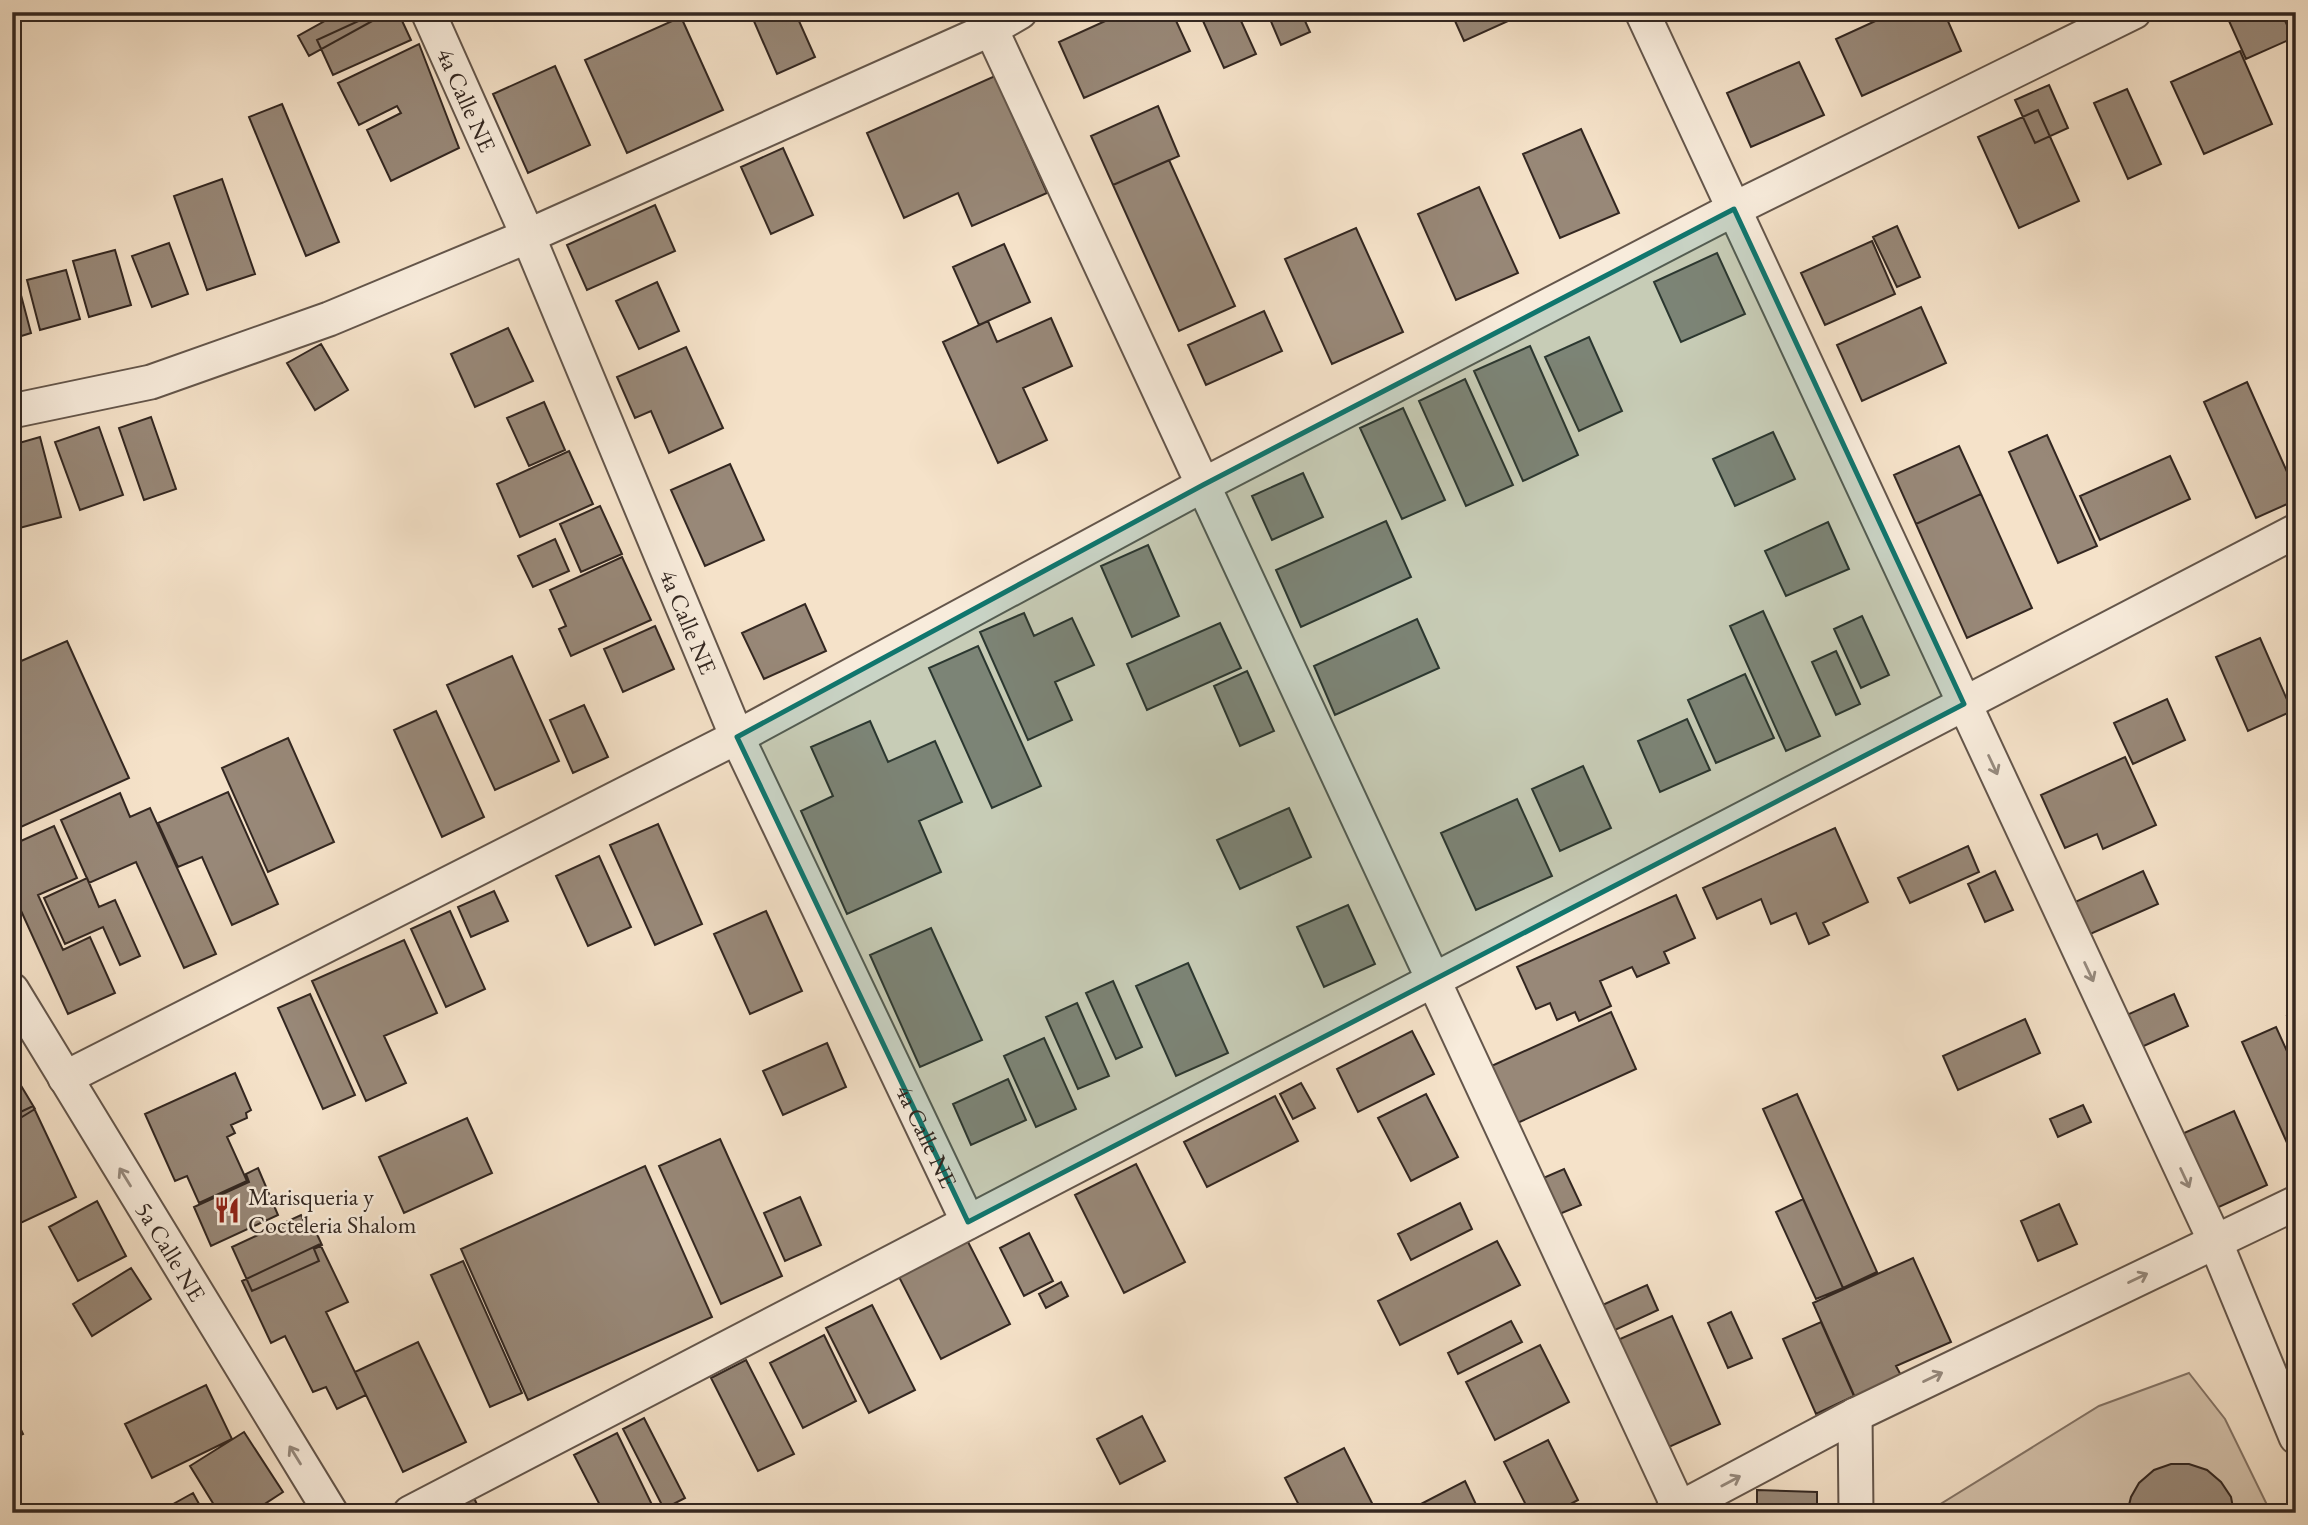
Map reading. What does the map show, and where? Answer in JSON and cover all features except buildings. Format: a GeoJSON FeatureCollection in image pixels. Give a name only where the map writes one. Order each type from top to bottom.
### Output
{"type":"FeatureCollection","features":[{"type":"Feature","properties":{"kind":"street","name":"4a Calle NE"},"geometry":{"type":"LineString","coordinates":[[428,12],[528,236],[737,737],[968,1222]]}},
{"type":"Feature","properties":{"kind":"street"},"geometry":{"type":"LineString","coordinates":[[12,411],[151,382],[329,318],[528,236],[987,21],[1020,12]]}},
{"type":"Feature","properties":{"kind":"street"},"geometry":{"type":"LineString","coordinates":[[1642,12],[2215,1241],[2296,1437]]}},
{"type":"Feature","properties":{"kind":"street"},"geometry":{"type":"LineString","coordinates":[[65,1079],[737,737],[1203,485],[1734,209],[2134,12]]}},
{"type":"Feature","properties":{"kind":"street"},"geometry":{"type":"LineString","coordinates":[[987,21],[1434,981],[1675,1511],[1855,1415],[2296,1203]]}},
{"type":"Feature","properties":{"kind":"street"},"geometry":{"type":"LineString","coordinates":[[411,1513],[2296,531]]}},
{"type":"Feature","properties":{"kind":"street","name":"5a Calle NE"},"geometry":{"type":"LineString","coordinates":[[14,996],[331,1513]]}},
{"type":"Feature","properties":{"kind":"street"},"geometry":{"type":"LineString","coordinates":[[1855,1415],[1856,1513]]}},
{"type":"Feature","properties":{"kind":"highlighted area"},"geometry":{"type":"Polygon","coordinates":[[[1734,209],[1964,704],[968,1222],[737,737],[1203,485],[1734,209]]]}},
{"type":"Feature","properties":{"kind":"shaded area"},"geometry":{"type":"Polygon","coordinates":[[[2189,1373],[2225,1419],[2271,1513],[1926,1513],[2099,1406],[2189,1373]]]}},
{"type":"Feature","properties":{"kind":"place","name":"Marisqueria y Cocteleria Shalom"},"geometry":{"type":"Point","coordinates":[227,1210]}}]}
